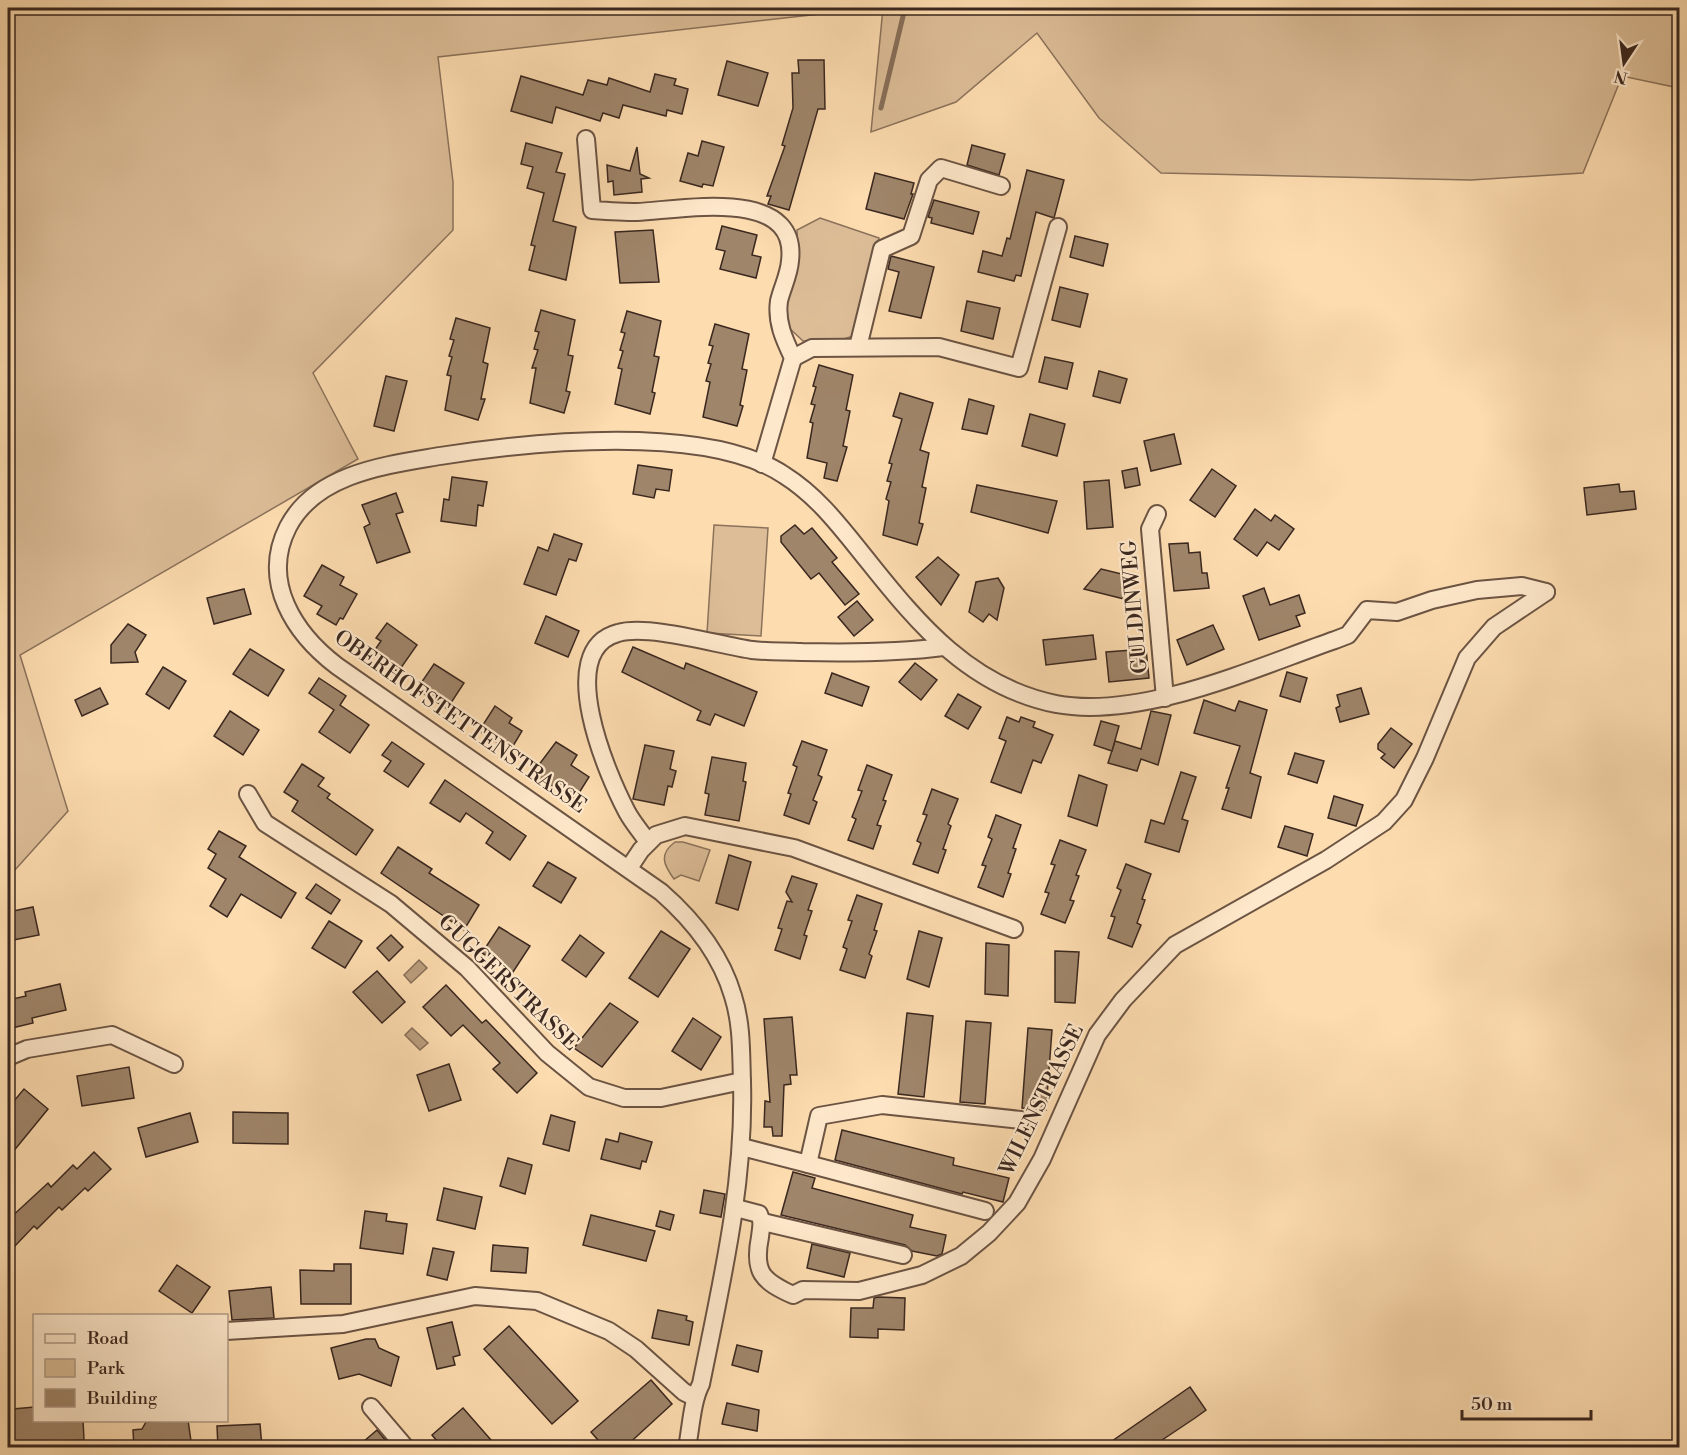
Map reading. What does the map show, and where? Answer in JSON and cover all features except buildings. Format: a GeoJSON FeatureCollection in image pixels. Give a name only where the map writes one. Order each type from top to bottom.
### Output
{"type":"FeatureCollection","features":[{"type":"Feature","properties":{"kind":"street"},"geometry":{"type":"LineString","coordinates":[[585,139],[592,210],[636,212],[705,205],[747,209],[780,222],[790,238],[790,262],[779,302],[778,316],[781,331],[793,358],[762,464]]}},
{"type":"Feature","properties":{"kind":"street"},"geometry":{"type":"LineString","coordinates":[[858,347],[882,249],[911,236],[929,180],[941,168],[1001,186]]}},
{"type":"Feature","properties":{"kind":"street"},"geometry":{"type":"LineString","coordinates":[[793,358],[812,348],[939,347],[1019,368],[1058,227]]}},
{"type":"Feature","properties":{"kind":"street","name":"OBERHOFSTETTENSTRASSE"},"geometry":{"type":"LineString","coordinates":[[687,1448],[696,1409],[694,1397],[701,1384],[736,1208],[742,1147],[742,1081],[739,1017],[733,995],[718,962],[680,908],[629,868],[337,666],[312,644],[295,624],[283,600],[278,570],[282,541],[304,505],[337,482],[405,462],[476,450],[560,443],[654,442],[716,450],[762,464],[783,474],[827,510],[901,602],[943,647],[987,677],[1020,692],[1057,704],[1104,707],[1165,698],[1348,635],[1368,610],[1397,612],[1432,600],[1477,590],[1522,586],[1546,592]]}},
{"type":"Feature","properties":{"kind":"street","name":"GULDINWEG"},"geometry":{"type":"LineString","coordinates":[[1157,514],[1150,529],[1165,698]]}},
{"type":"Feature","properties":{"kind":"street","name":"WILENSTRASSE"},"geometry":{"type":"LineString","coordinates":[[763,1222],[756,1259],[759,1268],[766,1281],[793,1295],[803,1290],[859,1291],[922,1275],[961,1256],[988,1233],[1017,1203],[1042,1159],[1097,1035],[1123,1000],[1174,945],[1326,860],[1384,822],[1404,800],[1467,658],[1494,627],[1546,592]]}},
{"type":"Feature","properties":{"kind":"street"},"geometry":{"type":"LineString","coordinates":[[648,842],[628,814],[598,744],[588,694],[588,667],[596,646],[616,633],[638,630],[754,651],[826,652],[943,647]]}},
{"type":"Feature","properties":{"kind":"street","name":"GUGGERSTRASSE"},"geometry":{"type":"LineString","coordinates":[[248,794],[265,823],[391,904],[467,968],[547,1053],[589,1087],[624,1098],[661,1098],[742,1081]]}},
{"type":"Feature","properties":{"kind":"street"},"geometry":{"type":"LineString","coordinates":[[629,868],[648,842],[665,830],[685,826],[794,848],[1014,929]]}},
{"type":"Feature","properties":{"kind":"street"},"geometry":{"type":"LineString","coordinates":[[8,1057],[27,1049],[112,1035],[174,1064]]}},
{"type":"Feature","properties":{"kind":"street"},"geometry":{"type":"LineString","coordinates":[[808,1164],[819,1116],[882,1105],[1021,1120]]}},
{"type":"Feature","properties":{"kind":"street"},"geometry":{"type":"LineString","coordinates":[[742,1147],[985,1211]]}},
{"type":"Feature","properties":{"kind":"street"},"geometry":{"type":"LineString","coordinates":[[736,1208],[759,1214],[763,1222],[903,1255]]}},
{"type":"Feature","properties":{"kind":"street"},"geometry":{"type":"LineString","coordinates":[[228,1331],[343,1324],[475,1296],[537,1301],[609,1331],[636,1349],[684,1392],[694,1397]]}},
{"type":"Feature","properties":{"kind":"street"},"geometry":{"type":"LineString","coordinates":[[371,1407],[406,1448]]}},
{"type":"Feature","properties":{"kind":"green space"},"geometry":{"type":"Polygon","coordinates":[[[8,8],[874,8],[438,57],[453,182],[453,230],[313,373],[358,459],[20,655],[68,811],[14,871],[8,871],[8,8]]]}},
{"type":"Feature","properties":{"kind":"green space"},"geometry":{"type":"Polygon","coordinates":[[[883,8],[1679,8],[1679,88],[1622,76],[1583,173],[1471,180],[1161,173],[1099,118],[1037,33],[956,102],[871,132],[883,8]]]}},
{"type":"Feature","properties":{"kind":"green space"},"geometry":{"type":"Polygon","coordinates":[[[820,218],[879,238],[853,336],[838,341],[803,341],[785,324],[785,309],[798,263],[797,230],[820,218]]]}},
{"type":"Feature","properties":{"kind":"green space"},"geometry":{"type":"Polygon","coordinates":[[[714,525],[768,528],[761,636],[707,633],[714,525]]]}},
{"type":"Feature","properties":{"kind":"green space"},"geometry":{"type":"Polygon","coordinates":[[[675,842],[710,850],[699,881],[681,875],[674,879],[670,874],[664,859],[670,846],[675,842]]]}},
{"type":"Feature","properties":{"kind":"shaded area"},"geometry":{"type":"Polygon","coordinates":[[[419,960],[427,968],[411,983],[404,975],[419,960]]]}},
{"type":"Feature","properties":{"kind":"shaded area"},"geometry":{"type":"Polygon","coordinates":[[[412,1028],[428,1043],[420,1050],[405,1035],[412,1028]]]}},
{"type":"Feature","properties":{"kind":"waterway"},"geometry":{"type":"LineString","coordinates":[[881,108],[905,8]]}}]}
